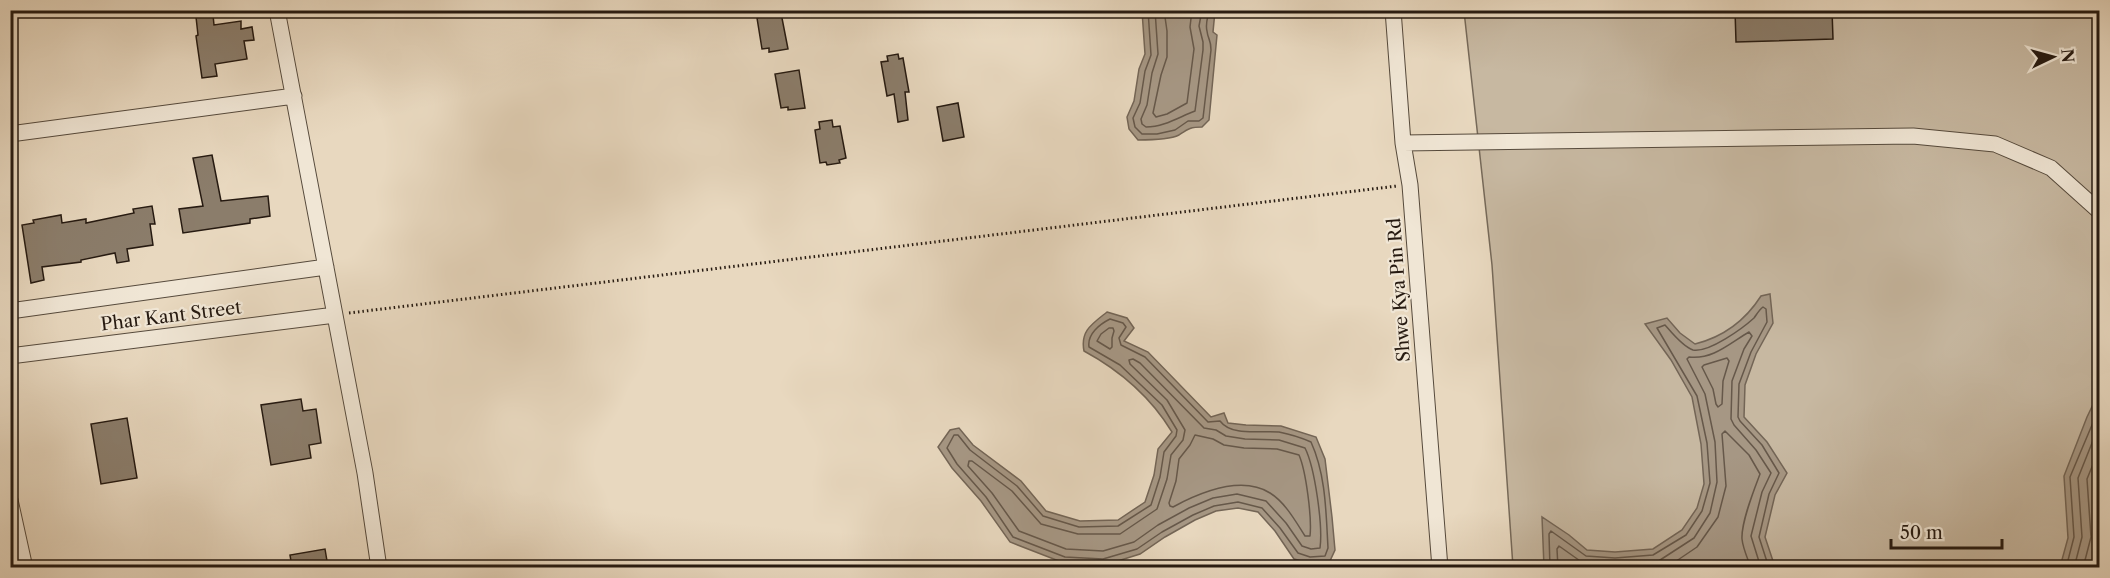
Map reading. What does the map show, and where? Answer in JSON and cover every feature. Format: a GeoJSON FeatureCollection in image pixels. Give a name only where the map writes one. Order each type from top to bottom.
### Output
{"type":"FeatureCollection","features":[{"type":"Feature","properties":{"kind":"street"},"geometry":{"type":"LineString","coordinates":[[278,10],[365,473],[378,567]]}},
{"type":"Feature","properties":{"kind":"street","name":"Shwe Kya Pin Rd"},"geometry":{"type":"LineString","coordinates":[[1393,10],[1403,144],[1410,185],[1440,567]]}},
{"type":"Feature","properties":{"kind":"street"},"geometry":{"type":"LineString","coordinates":[[10,135],[294,96]]}},
{"type":"Feature","properties":{"kind":"street"},"geometry":{"type":"LineString","coordinates":[[1403,144],[1913,136],[1995,144],[2051,168],[2100,212]]}},
{"type":"Feature","properties":{"kind":"street"},"geometry":{"type":"LineString","coordinates":[[10,310],[327,267]]}},
{"type":"Feature","properties":{"kind":"street","name":"Phar Kant Street"},"geometry":{"type":"LineString","coordinates":[[10,356],[335,315]]}},
{"type":"Feature","properties":{"kind":"street"},"geometry":{"type":"LineString","coordinates":[[10,500],[16,551],[25,567]]}},
{"type":"Feature","properties":{"kind":"path"},"geometry":{"type":"LineString","coordinates":[[335,315],[1410,185]]}},
{"type":"Feature","properties":{"kind":"shaded area"},"geometry":{"type":"Polygon","coordinates":[[[1464,11],[2099,11],[2099,567],[1513,567],[1492,265],[1464,11]]]}},
{"type":"Feature","properties":{"kind":"water"},"geometry":{"type":"Polygon","coordinates":[[[1142,11],[1215,11],[1213,32],[1217,35],[1209,120],[1202,127],[1189,129],[1170,138],[1148,140],[1138,140],[1129,129],[1127,117],[1134,101],[1139,69],[1145,54],[1142,11]]]}},
{"type":"Feature","properties":{"kind":"water"},"geometry":{"type":"Polygon","coordinates":[[[1770,294],[1773,323],[1756,354],[1745,385],[1744,417],[1767,442],[1787,473],[1775,495],[1765,537],[1775,567],[1544,567],[1542,517],[1587,550],[1615,552],[1653,549],[1682,530],[1697,508],[1704,484],[1701,444],[1692,397],[1671,360],[1645,324],[1667,318],[1680,333],[1695,344],[1715,337],[1732,327],[1748,313],[1761,296],[1770,294]]]}},
{"type":"Feature","properties":{"kind":"water"},"geometry":{"type":"Polygon","coordinates":[[[1107,312],[1127,318],[1134,328],[1124,341],[1148,352],[1211,417],[1224,413],[1228,423],[1281,426],[1316,437],[1325,459],[1332,517],[1335,550],[1329,563],[1309,563],[1294,559],[1275,531],[1258,512],[1238,508],[1216,511],[1195,520],[1140,554],[1105,565],[1064,563],[1010,542],[938,447],[950,430],[959,428],[973,445],[1021,481],[1046,511],[1080,521],[1118,520],[1145,502],[1154,475],[1158,449],[1172,432],[1154,407],[1134,386],[1110,367],[1084,351],[1084,338],[1088,328],[1107,312]]]}},
{"type":"Feature","properties":{"kind":"water"},"geometry":{"type":"Polygon","coordinates":[[[2099,392],[2099,567],[2060,567],[2068,538],[2064,476],[2099,392]]]}},
{"type":"Feature","properties":{"kind":"building"},"geometry":{"type":"Polygon","coordinates":[[[762,10],[773,10],[774,15],[781,13],[788,49],[769,52],[769,48],[762,49],[757,18],[763,16],[762,10]]]}},
{"type":"Feature","properties":{"kind":"building"},"geometry":{"type":"Polygon","coordinates":[[[1735,10],[1832,10],[1833,39],[1736,42],[1735,10]]]}},
{"type":"Feature","properties":{"kind":"building"},"geometry":{"type":"Polygon","coordinates":[[[213,15],[214,25],[241,21],[241,29],[252,27],[254,40],[244,41],[247,59],[215,64],[217,76],[202,78],[196,36],[198,35],[196,17],[213,15]]]}},
{"type":"Feature","properties":{"kind":"building"},"geometry":{"type":"Polygon","coordinates":[[[898,54],[899,59],[903,58],[909,92],[905,92],[908,120],[898,122],[894,94],[887,96],[881,62],[888,61],[887,56],[898,54]]]}},
{"type":"Feature","properties":{"kind":"building"},"geometry":{"type":"Polygon","coordinates":[[[799,70],[805,108],[788,110],[788,107],[781,108],[775,74],[799,70]]]}},
{"type":"Feature","properties":{"kind":"building"},"geometry":{"type":"Polygon","coordinates":[[[958,103],[964,137],[943,141],[937,107],[958,103]]]}},
{"type":"Feature","properties":{"kind":"building"},"geometry":{"type":"Polygon","coordinates":[[[832,120],[833,127],[840,126],[846,158],[839,160],[840,163],[827,165],[826,162],[820,163],[815,130],[820,129],[819,122],[832,120]]]}},
{"type":"Feature","properties":{"kind":"building"},"geometry":{"type":"Polygon","coordinates":[[[212,155],[221,201],[268,196],[270,216],[250,219],[250,223],[183,233],[179,209],[203,206],[193,158],[212,155]]]}},
{"type":"Feature","properties":{"kind":"building"},"geometry":{"type":"Polygon","coordinates":[[[152,206],[155,224],[150,224],[153,245],[127,249],[129,261],[117,263],[115,253],[81,260],[81,262],[42,267],[44,280],[31,283],[22,225],[34,223],[33,220],[61,215],[62,223],[86,219],[86,223],[134,213],[133,209],[152,206]]]}},
{"type":"Feature","properties":{"kind":"building"},"geometry":{"type":"Polygon","coordinates":[[[301,399],[303,411],[316,409],[321,443],[309,445],[311,458],[271,465],[261,405],[301,399]]]}},
{"type":"Feature","properties":{"kind":"building"},"geometry":{"type":"Polygon","coordinates":[[[127,418],[137,478],[101,484],[91,424],[127,418]]]}},
{"type":"Feature","properties":{"kind":"building"},"geometry":{"type":"Polygon","coordinates":[[[325,549],[328,567],[292,567],[290,555],[325,549]]]}}]}
